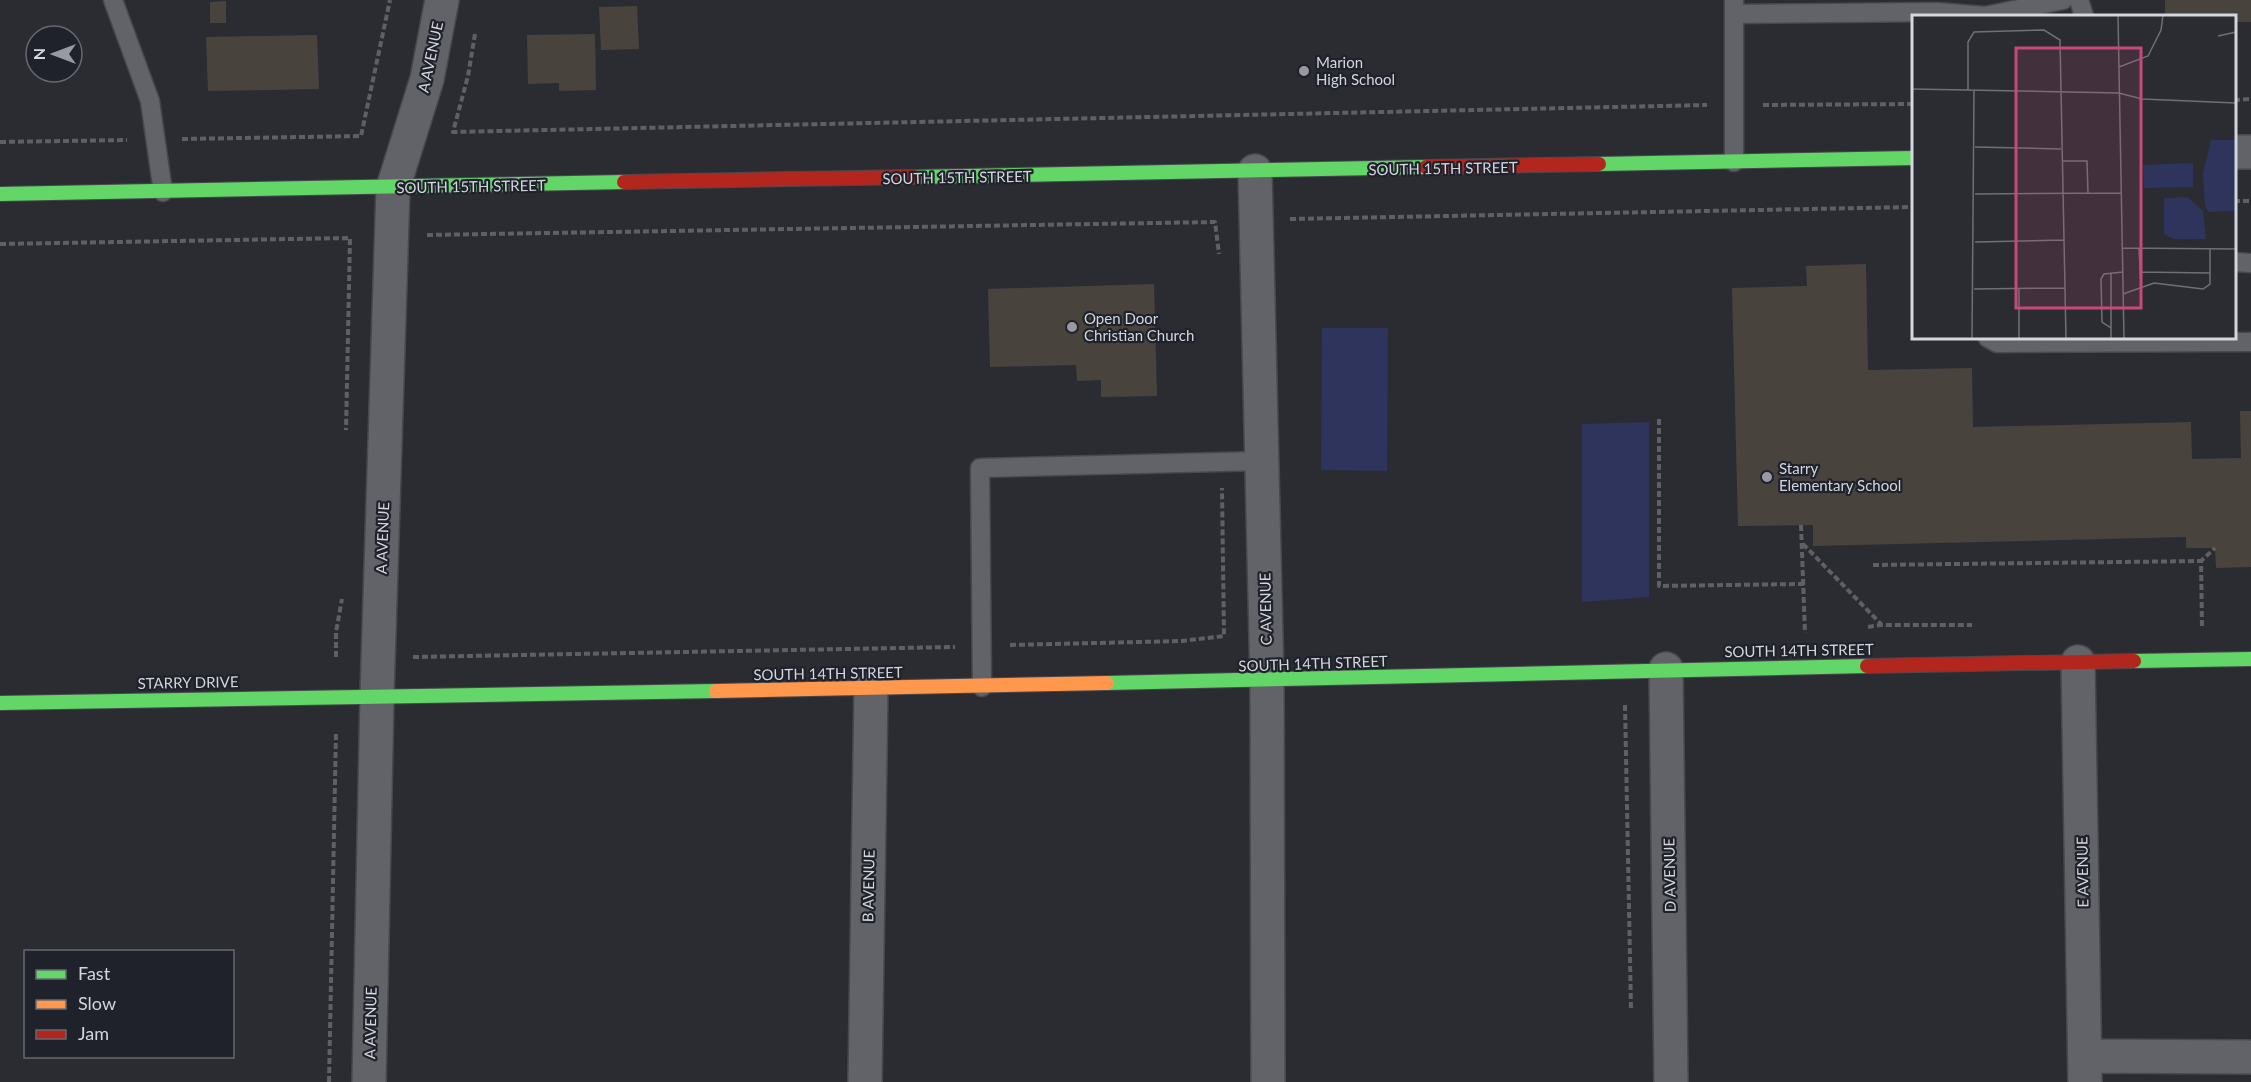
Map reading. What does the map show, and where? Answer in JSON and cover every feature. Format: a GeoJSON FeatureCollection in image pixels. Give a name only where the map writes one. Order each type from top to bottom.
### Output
{"type":"FeatureCollection","features":[{"type":"Feature","properties":{"kind":"street","name":"A AVENUE"},"geometry":{"type":"LineString","coordinates":[[369,1082],[377,695],[393,188],[427,79],[442,0]]}},
{"type":"Feature","properties":{"kind":"street","name":"SOUTH 15TH STREET"},"geometry":{"type":"LineString","coordinates":[[0,194],[1912,158]]}},
{"type":"Feature","properties":{"kind":"street","name":"C AVENUE"},"geometry":{"type":"LineString","coordinates":[[1255,171],[1267,681],[1268,1082]]}},
{"type":"Feature","properties":{"kind":"street","name":"SOUTH 14TH STREET"},"geometry":{"type":"LineString","coordinates":[[377,695],[982,687],[1666,669],[2251,658]]}},
{"type":"Feature","properties":{"kind":"street","name":"E AVENUE"},"geometry":{"type":"LineString","coordinates":[[2078,662],[2085,1069]]}},
{"type":"Feature","properties":{"kind":"street","name":"D AVENUE"},"geometry":{"type":"LineString","coordinates":[[1666,669],[1671,1082]]}},
{"type":"Feature","properties":{"kind":"street","name":"B AVENUE"},"geometry":{"type":"LineString","coordinates":[[865,1082],[871,689]]}},
{"type":"Feature","properties":{"kind":"street","name":"STARRY DRIVE"},"geometry":{"type":"LineString","coordinates":[[0,703],[377,695]]}},
{"type":"Feature","properties":{"kind":"street"},"geometry":{"type":"LineString","coordinates":[[2085,1069],[2251,1057]]}},
{"type":"Feature","properties":{"kind":"lane"},"geometry":{"type":"LineString","coordinates":[[113,0],[150,101],[163,192]]}},
{"type":"Feature","properties":{"kind":"lane"},"geometry":{"type":"LineString","coordinates":[[1990,15],[2063,0]]}},
{"type":"Feature","properties":{"kind":"lane"},"geometry":{"type":"LineString","coordinates":[[2079,0],[2084,15]]}},
{"type":"Feature","properties":{"kind":"lane"},"geometry":{"type":"LineString","coordinates":[[1734,162],[1734,7],[1937,6],[1980,15]]}},
{"type":"Feature","properties":{"kind":"lane"},"geometry":{"type":"LineString","coordinates":[[1990,339],[1997,343],[2251,342]]}},
{"type":"Feature","properties":{"kind":"lane"},"geometry":{"type":"LineString","coordinates":[[982,687],[980,468],[1262,461]]}},
{"type":"Feature","properties":{"kind":"path"},"geometry":{"type":"LineString","coordinates":[[0,142],[361,136],[390,0]]}},
{"type":"Feature","properties":{"kind":"path"},"geometry":{"type":"LineString","coordinates":[[475,33],[468,76],[453,132],[1707,105]]}},
{"type":"Feature","properties":{"kind":"path"},"geometry":{"type":"LineString","coordinates":[[1763,105],[1912,104]]}},
{"type":"Feature","properties":{"kind":"path"},"geometry":{"type":"LineString","coordinates":[[1289,219],[1912,207]]}},
{"type":"Feature","properties":{"kind":"path"},"geometry":{"type":"LineString","coordinates":[[423,235],[1215,222],[1222,265]]}},
{"type":"Feature","properties":{"kind":"path"},"geometry":{"type":"LineString","coordinates":[[0,244],[350,238],[346,436]]}},
{"type":"Feature","properties":{"kind":"path"},"geometry":{"type":"LineString","coordinates":[[1659,419],[1659,586],[1803,584]]}},
{"type":"Feature","properties":{"kind":"path"},"geometry":{"type":"LineString","coordinates":[[413,657],[1182,641],[1224,636],[1222,462]]}},
{"type":"Feature","properties":{"kind":"path"},"geometry":{"type":"LineString","coordinates":[[1801,525],[1805,667]]}},
{"type":"Feature","properties":{"kind":"path"},"geometry":{"type":"LineString","coordinates":[[1803,544],[1881,625]]}},
{"type":"Feature","properties":{"kind":"path"},"geometry":{"type":"LineString","coordinates":[[1873,565],[2201,561],[2215,548]]}},
{"type":"Feature","properties":{"kind":"path"},"geometry":{"type":"LineString","coordinates":[[2201,561],[2203,660]]}},
{"type":"Feature","properties":{"kind":"path"},"geometry":{"type":"LineString","coordinates":[[336,657],[336,632],[344,587]]}},
{"type":"Feature","properties":{"kind":"path"},"geometry":{"type":"LineString","coordinates":[[1625,700],[1631,1010]]}},
{"type":"Feature","properties":{"kind":"path"},"geometry":{"type":"LineString","coordinates":[[329,1082],[336,728]]}},
{"type":"Feature","properties":{"kind":"shaded area"},"geometry":{"type":"Polygon","coordinates":[[[1322,328],[1388,328],[1387,471],[1321,470],[1322,328]]]}},
{"type":"Feature","properties":{"kind":"shaded area"},"geometry":{"type":"Polygon","coordinates":[[[1649,422],[1649,597],[1582,602],[1582,424],[1649,422]]]}},
{"type":"Feature","properties":{"kind":"building"},"geometry":{"type":"Polygon","coordinates":[[[2165,0],[2251,0],[2251,22],[2236,22],[2236,15],[2165,14],[2165,0]]]}},
{"type":"Feature","properties":{"kind":"building"},"geometry":{"type":"Polygon","coordinates":[[[226,1],[226,23],[210,23],[210,2],[226,1]]]}},
{"type":"Feature","properties":{"kind":"building"},"geometry":{"type":"Polygon","coordinates":[[[637,6],[639,49],[601,50],[599,7],[637,6]]]}},
{"type":"Feature","properties":{"kind":"building"},"geometry":{"type":"Polygon","coordinates":[[[595,34],[596,90],[559,91],[559,83],[528,84],[527,35],[595,34]]]}},
{"type":"Feature","properties":{"kind":"building"},"geometry":{"type":"Polygon","coordinates":[[[317,35],[319,89],[208,91],[206,37],[317,35]]]}},
{"type":"Feature","properties":{"kind":"building"},"geometry":{"type":"Polygon","coordinates":[[[1866,264],[1868,370],[1972,368],[1973,427],[2191,422],[2192,459],[2241,458],[2240,411],[2251,411],[2251,567],[2216,568],[2215,548],[2186,548],[2186,537],[1813,546],[1813,525],[1738,526],[1732,288],[1807,286],[1806,266],[1866,264]]]}},
{"type":"Feature","properties":{"kind":"building","name":"Open Door Christian Church"},"geometry":{"type":"Polygon","coordinates":[[[1154,284],[1157,396],[1101,397],[1101,380],[1077,381],[1076,365],[990,367],[988,289],[1154,284]]]}},
{"type":"Feature","properties":{"kind":"traffic: fast"},"geometry":{"type":"LineString","coordinates":[[1599,164],[1912,158]]}},
{"type":"Feature","properties":{"kind":"traffic: fast"},"geometry":{"type":"LineString","coordinates":[[914,177],[1426,167]]}},
{"type":"Feature","properties":{"kind":"traffic: fast"},"geometry":{"type":"LineString","coordinates":[[0,194],[624,182]]}},
{"type":"Feature","properties":{"kind":"traffic: fast"},"geometry":{"type":"LineString","coordinates":[[2134,661],[2251,659]]}},
{"type":"Feature","properties":{"kind":"traffic: fast"},"geometry":{"type":"LineString","coordinates":[[1107,683],[1867,666]]}},
{"type":"Feature","properties":{"kind":"traffic: fast"},"geometry":{"type":"LineString","coordinates":[[0,703],[716,691]]}},
{"type":"Feature","properties":{"kind":"traffic: slow"},"geometry":{"type":"LineString","coordinates":[[716,691],[1107,683]]}},
{"type":"Feature","properties":{"kind":"traffic: jam"},"geometry":{"type":"LineString","coordinates":[[1426,167],[1599,164]]}},
{"type":"Feature","properties":{"kind":"traffic: jam"},"geometry":{"type":"LineString","coordinates":[[624,182],[914,177]]}},
{"type":"Feature","properties":{"kind":"traffic: jam"},"geometry":{"type":"LineString","coordinates":[[1867,666],[2134,661]]}},
{"type":"Feature","properties":{"kind":"place","name":"Marion High School"},"geometry":{"type":"Point","coordinates":[1304,71]}},
{"type":"Feature","properties":{"kind":"place","name":"Open Door Christian Church"},"geometry":{"type":"Point","coordinates":[1072,327]}},
{"type":"Feature","properties":{"kind":"place","name":"Starry Elementary School"},"geometry":{"type":"Point","coordinates":[1767,477]}}]}
